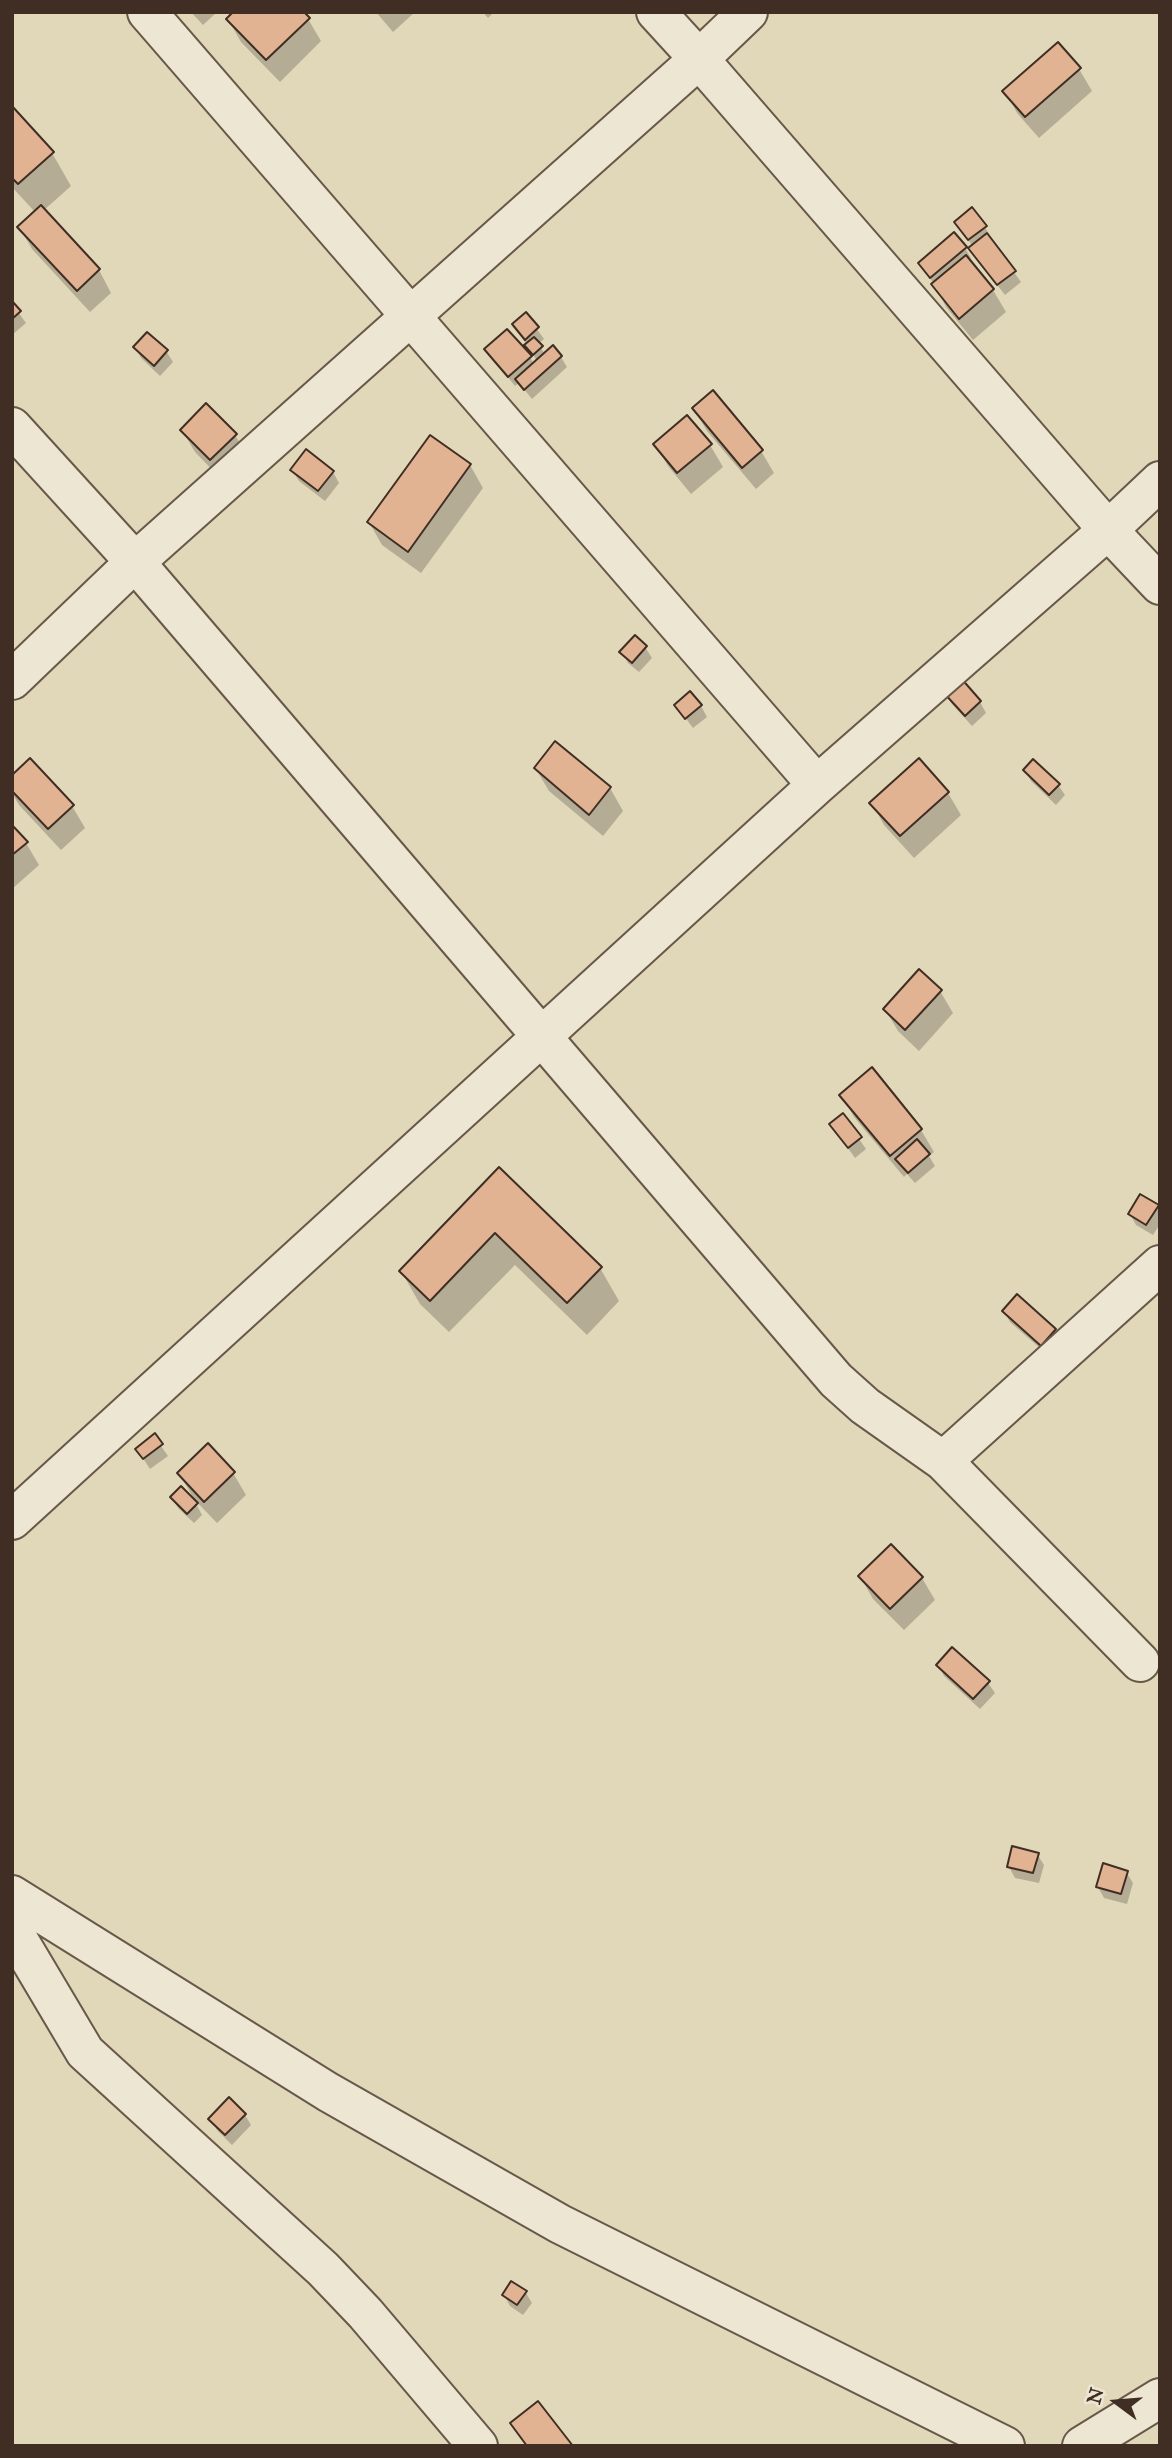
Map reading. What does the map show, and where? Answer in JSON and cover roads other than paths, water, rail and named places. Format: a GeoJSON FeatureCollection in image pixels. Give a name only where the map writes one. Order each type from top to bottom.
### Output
{"type":"FeatureCollection","features":[{"type":"Feature","properties":{"kind":"street"},"geometry":{"type":"LineString","coordinates":[[147,12],[817,785]]}},
{"type":"Feature","properties":{"kind":"street"},"geometry":{"type":"LineString","coordinates":[[656,12],[1108,530],[1160,585]]}},
{"type":"Feature","properties":{"kind":"street"},"geometry":{"type":"LineString","coordinates":[[12,680],[135,562],[699,59],[748,12]]}},
{"type":"Feature","properties":{"kind":"street"},"geometry":{"type":"LineString","coordinates":[[12,427],[135,562],[836,1380],[864,1406],[943,1461],[1140,1662]]}},
{"type":"Feature","properties":{"kind":"street"},"geometry":{"type":"LineString","coordinates":[[12,1520],[817,785],[1108,530],[1160,481]]}},
{"type":"Feature","properties":{"kind":"street"},"geometry":{"type":"LineString","coordinates":[[943,1461],[1160,1265]]}},
{"type":"Feature","properties":{"kind":"street"},"geometry":{"type":"LineString","coordinates":[[12,1895],[328,2092],[560,2224],[1005,2446]]}},
{"type":"Feature","properties":{"kind":"street"},"geometry":{"type":"LineString","coordinates":[[12,1929],[85,2052],[323,2269],[365,2313],[478,2446]]}},
{"type":"Feature","properties":{"kind":"street"},"geometry":{"type":"LineString","coordinates":[[1082,2446],[1160,2398]]}}]}
